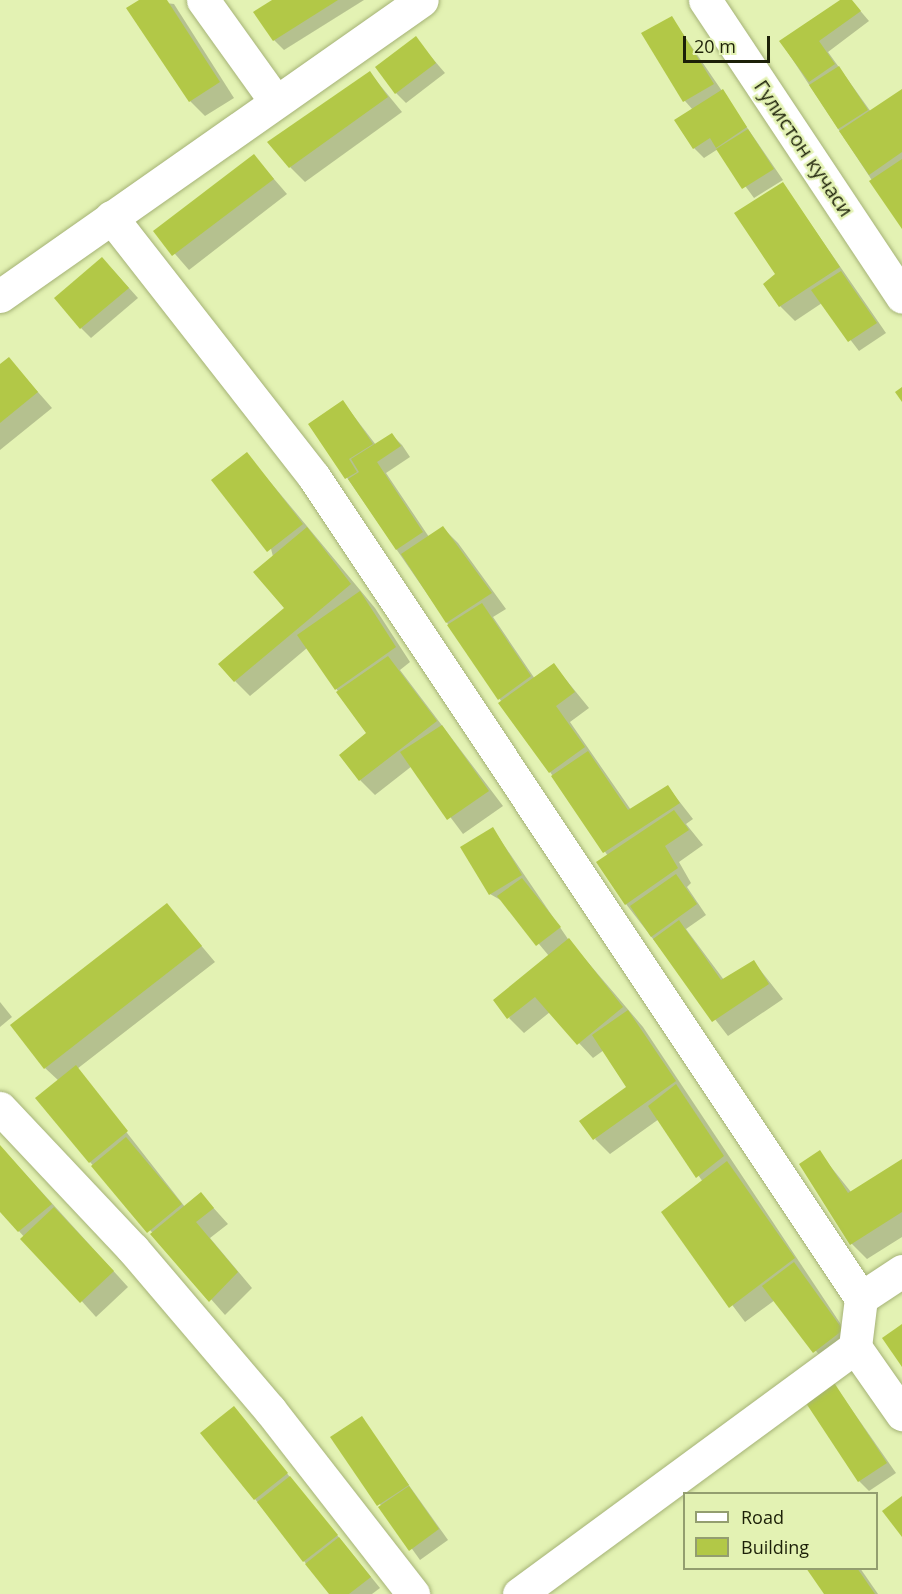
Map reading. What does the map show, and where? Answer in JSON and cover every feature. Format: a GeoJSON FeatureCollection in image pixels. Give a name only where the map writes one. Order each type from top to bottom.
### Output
{"type":"FeatureCollection","features":[{"type":"Feature","properties":{"kind":"street"},"geometry":{"type":"LineString","coordinates":[[203,0],[274,99]]}},
{"type":"Feature","properties":{"kind":"street"},"geometry":{"type":"LineString","coordinates":[[0,296],[274,99],[422,0]]}},
{"type":"Feature","properties":{"kind":"street","name":"Гулистон кучаси"},"geometry":{"type":"LineString","coordinates":[[705,0],[902,296]]}},
{"type":"Feature","properties":{"kind":"street"},"geometry":{"type":"LineString","coordinates":[[111,217],[314,477],[861,1298],[855,1347],[902,1414]]}},
{"type":"Feature","properties":{"kind":"street"},"geometry":{"type":"LineString","coordinates":[[0,1108],[134,1250],[270,1410],[413,1594]]}},
{"type":"Feature","properties":{"kind":"street"},"geometry":{"type":"LineString","coordinates":[[861,1298],[902,1271]]}},
{"type":"Feature","properties":{"kind":"street"},"geometry":{"type":"LineString","coordinates":[[519,1594],[855,1347]]}},
{"type":"Feature","properties":{"kind":"building"},"geometry":{"type":"Polygon","coordinates":[[[139,0],[167,0],[220,82],[189,102],[126,8],[139,0]]]}},
{"type":"Feature","properties":{"kind":"building"},"geometry":{"type":"Polygon","coordinates":[[[272,0],[338,0],[273,41],[253,12],[272,0]]]}},
{"type":"Feature","properties":{"kind":"building"},"geometry":{"type":"Polygon","coordinates":[[[840,0],[852,0],[861,11],[819,41],[835,64],[809,82],[779,41],[840,0]]]}},
{"type":"Feature","properties":{"kind":"building"},"geometry":{"type":"Polygon","coordinates":[[[672,16],[714,84],[683,102],[641,33],[672,16]]]}},
{"type":"Feature","properties":{"kind":"building"},"geometry":{"type":"Polygon","coordinates":[[[416,36],[436,63],[395,94],[375,67],[416,36]]]}},
{"type":"Feature","properties":{"kind":"building"},"geometry":{"type":"Polygon","coordinates":[[[839,66],[868,110],[838,129],[809,85],[839,66]]]}},
{"type":"Feature","properties":{"kind":"building"},"geometry":{"type":"Polygon","coordinates":[[[370,71],[388,97],[289,168],[267,142],[370,71]]]}},
{"type":"Feature","properties":{"kind":"building"},"geometry":{"type":"Polygon","coordinates":[[[723,89],[747,127],[716,148],[710,138],[693,149],[674,120],[723,89]]]}},
{"type":"Feature","properties":{"kind":"building"},"geometry":{"type":"Polygon","coordinates":[[[902,89],[902,152],[869,175],[839,131],[902,89]]]}},
{"type":"Feature","properties":{"kind":"building"},"geometry":{"type":"Polygon","coordinates":[[[748,129],[774,169],[742,189],[716,149],[748,129]]]}},
{"type":"Feature","properties":{"kind":"building"},"geometry":{"type":"Polygon","coordinates":[[[254,154],[274,179],[172,256],[153,231],[254,154]]]}},
{"type":"Feature","properties":{"kind":"building"},"geometry":{"type":"Polygon","coordinates":[[[902,159],[902,229],[869,181],[902,159]]]}},
{"type":"Feature","properties":{"kind":"building"},"geometry":{"type":"Polygon","coordinates":[[[783,182],[840,267],[779,307],[763,284],[775,274],[734,213],[783,182]]]}},
{"type":"Feature","properties":{"kind":"building"},"geometry":{"type":"Polygon","coordinates":[[[102,257],[129,288],[80,329],[54,298],[102,257]]]}},
{"type":"Feature","properties":{"kind":"building"},"geometry":{"type":"Polygon","coordinates":[[[841,271],[877,323],[848,342],[811,290],[841,271]]]}},
{"type":"Feature","properties":{"kind":"building"},"geometry":{"type":"Polygon","coordinates":[[[9,357],[38,392],[0,423],[0,364],[9,357]]]}},
{"type":"Feature","properties":{"kind":"building"},"geometry":{"type":"Polygon","coordinates":[[[902,387],[902,402],[895,392],[902,387]]]}},
{"type":"Feature","properties":{"kind":"building"},"geometry":{"type":"Polygon","coordinates":[[[343,400],[373,444],[349,459],[357,472],[345,479],[308,424],[343,400]]]}},
{"type":"Feature","properties":{"kind":"building"},"geometry":{"type":"Polygon","coordinates":[[[392,433],[401,446],[377,462],[423,532],[396,550],[348,479],[359,472],[351,459],[392,433]]]}},
{"type":"Feature","properties":{"kind":"building"},"geometry":{"type":"Polygon","coordinates":[[[247,452],[303,524],[267,552],[211,480],[247,452]]]}},
{"type":"Feature","properties":{"kind":"building"},"geometry":{"type":"Polygon","coordinates":[[[443,526],[492,593],[446,623],[401,554],[443,526]]]}},
{"type":"Feature","properties":{"kind":"building"},"geometry":{"type":"Polygon","coordinates":[[[307,527],[351,584],[234,682],[218,664],[284,608],[253,572],[307,527]]]}},
{"type":"Feature","properties":{"kind":"building"},"geometry":{"type":"Polygon","coordinates":[[[360,591],[396,647],[335,690],[297,635],[360,591]]]}},
{"type":"Feature","properties":{"kind":"building"},"geometry":{"type":"Polygon","coordinates":[[[482,603],[531,676],[498,700],[447,625],[482,603]]]}},
{"type":"Feature","properties":{"kind":"building"},"geometry":{"type":"Polygon","coordinates":[[[388,656],[437,721],[359,781],[339,755],[366,733],[336,692],[388,656]]]}},
{"type":"Feature","properties":{"kind":"building"},"geometry":{"type":"Polygon","coordinates":[[[554,663],[575,692],[556,706],[585,747],[549,773],[498,703],[554,663]]]}},
{"type":"Feature","properties":{"kind":"building"},"geometry":{"type":"Polygon","coordinates":[[[442,725],[489,791],[447,820],[400,752],[442,725]]]}},
{"type":"Feature","properties":{"kind":"building"},"geometry":{"type":"Polygon","coordinates":[[[588,751],[628,810],[668,785],[680,803],[603,853],[551,776],[588,751]]]}},
{"type":"Feature","properties":{"kind":"building"},"geometry":{"type":"Polygon","coordinates":[[[674,810],[689,830],[665,846],[678,868],[625,905],[596,862],[674,810]]]}},
{"type":"Feature","properties":{"kind":"building"},"geometry":{"type":"Polygon","coordinates":[[[493,827],[522,875],[489,895],[460,847],[493,827]]]}},
{"type":"Feature","properties":{"kind":"building"},"geometry":{"type":"Polygon","coordinates":[[[676,874],[697,904],[651,937],[630,906],[676,874]]]}},
{"type":"Feature","properties":{"kind":"building"},"geometry":{"type":"Polygon","coordinates":[[[522,878],[561,927],[536,946],[497,896],[522,878]]]}},
{"type":"Feature","properties":{"kind":"building"},"geometry":{"type":"Polygon","coordinates":[[[167,903],[202,946],[44,1069],[10,1025],[167,903]]]}},
{"type":"Feature","properties":{"kind":"building"},"geometry":{"type":"Polygon","coordinates":[[[679,920],[721,980],[754,960],[769,984],[712,1022],[653,939],[679,920]]]}},
{"type":"Feature","properties":{"kind":"building"},"geometry":{"type":"Polygon","coordinates":[[[569,938],[623,1007],[577,1045],[535,997],[507,1019],[493,1000],[569,938]]]}},
{"type":"Feature","properties":{"kind":"building"},"geometry":{"type":"Polygon","coordinates":[[[628,1010],[676,1081],[593,1140],[579,1121],[626,1087],[592,1035],[628,1010]]]}},
{"type":"Feature","properties":{"kind":"building"},"geometry":{"type":"Polygon","coordinates":[[[76,1065],[128,1131],[89,1163],[35,1098],[76,1065]]]}},
{"type":"Feature","properties":{"kind":"building"},"geometry":{"type":"Polygon","coordinates":[[[676,1084],[724,1156],[696,1178],[648,1106],[676,1084]]]}},
{"type":"Feature","properties":{"kind":"building"},"geometry":{"type":"Polygon","coordinates":[[[126,1137],[182,1204],[147,1233],[91,1166],[126,1137]]]}},
{"type":"Feature","properties":{"kind":"building"},"geometry":{"type":"Polygon","coordinates":[[[0,1145],[52,1204],[18,1232],[0,1212],[0,1145]]]}},
{"type":"Feature","properties":{"kind":"building"},"geometry":{"type":"Polygon","coordinates":[[[820,1150],[848,1193],[902,1159],[902,1212],[850,1245],[799,1164],[820,1150]]]}},
{"type":"Feature","properties":{"kind":"building"},"geometry":{"type":"Polygon","coordinates":[[[727,1161],[795,1258],[729,1308],[661,1212],[727,1161]]]}},
{"type":"Feature","properties":{"kind":"building"},"geometry":{"type":"Polygon","coordinates":[[[201,1192],[214,1208],[196,1222],[238,1272],[209,1302],[150,1234],[201,1192]]]}},
{"type":"Feature","properties":{"kind":"building"},"geometry":{"type":"Polygon","coordinates":[[[54,1207],[114,1271],[80,1303],[20,1239],[54,1207]]]}},
{"type":"Feature","properties":{"kind":"building"},"geometry":{"type":"Polygon","coordinates":[[[794,1262],[843,1330],[813,1353],[762,1286],[794,1262]]]}},
{"type":"Feature","properties":{"kind":"building"},"geometry":{"type":"Polygon","coordinates":[[[902,1324],[902,1367],[882,1338],[902,1324]]]}},
{"type":"Feature","properties":{"kind":"building"},"geometry":{"type":"Polygon","coordinates":[[[829,1375],[887,1463],[858,1482],[800,1394],[829,1375]]]}},
{"type":"Feature","properties":{"kind":"building"},"geometry":{"type":"Polygon","coordinates":[[[234,1406],[288,1473],[254,1500],[200,1433],[234,1406]]]}},
{"type":"Feature","properties":{"kind":"building"},"geometry":{"type":"Polygon","coordinates":[[[362,1416],[409,1485],[377,1506],[330,1437],[362,1416]]]}},
{"type":"Feature","properties":{"kind":"building"},"geometry":{"type":"Polygon","coordinates":[[[290,1476],[338,1535],[303,1562],[257,1502],[290,1476]]]}},
{"type":"Feature","properties":{"kind":"building"},"geometry":{"type":"Polygon","coordinates":[[[409,1486],[439,1529],[409,1551],[378,1507],[409,1486]]]}},
{"type":"Feature","properties":{"kind":"building"},"geometry":{"type":"Polygon","coordinates":[[[902,1496],[902,1537],[882,1511],[902,1496]]]}},
{"type":"Feature","properties":{"kind":"building"},"geometry":{"type":"Polygon","coordinates":[[[339,1537],[371,1577],[349,1594],[329,1594],[305,1564],[339,1537]]]}},
{"type":"Feature","properties":{"kind":"building"},"geometry":{"type":"Polygon","coordinates":[[[807,1570],[858,1570],[875,1594],[824,1594],[807,1570]]]}}]}
